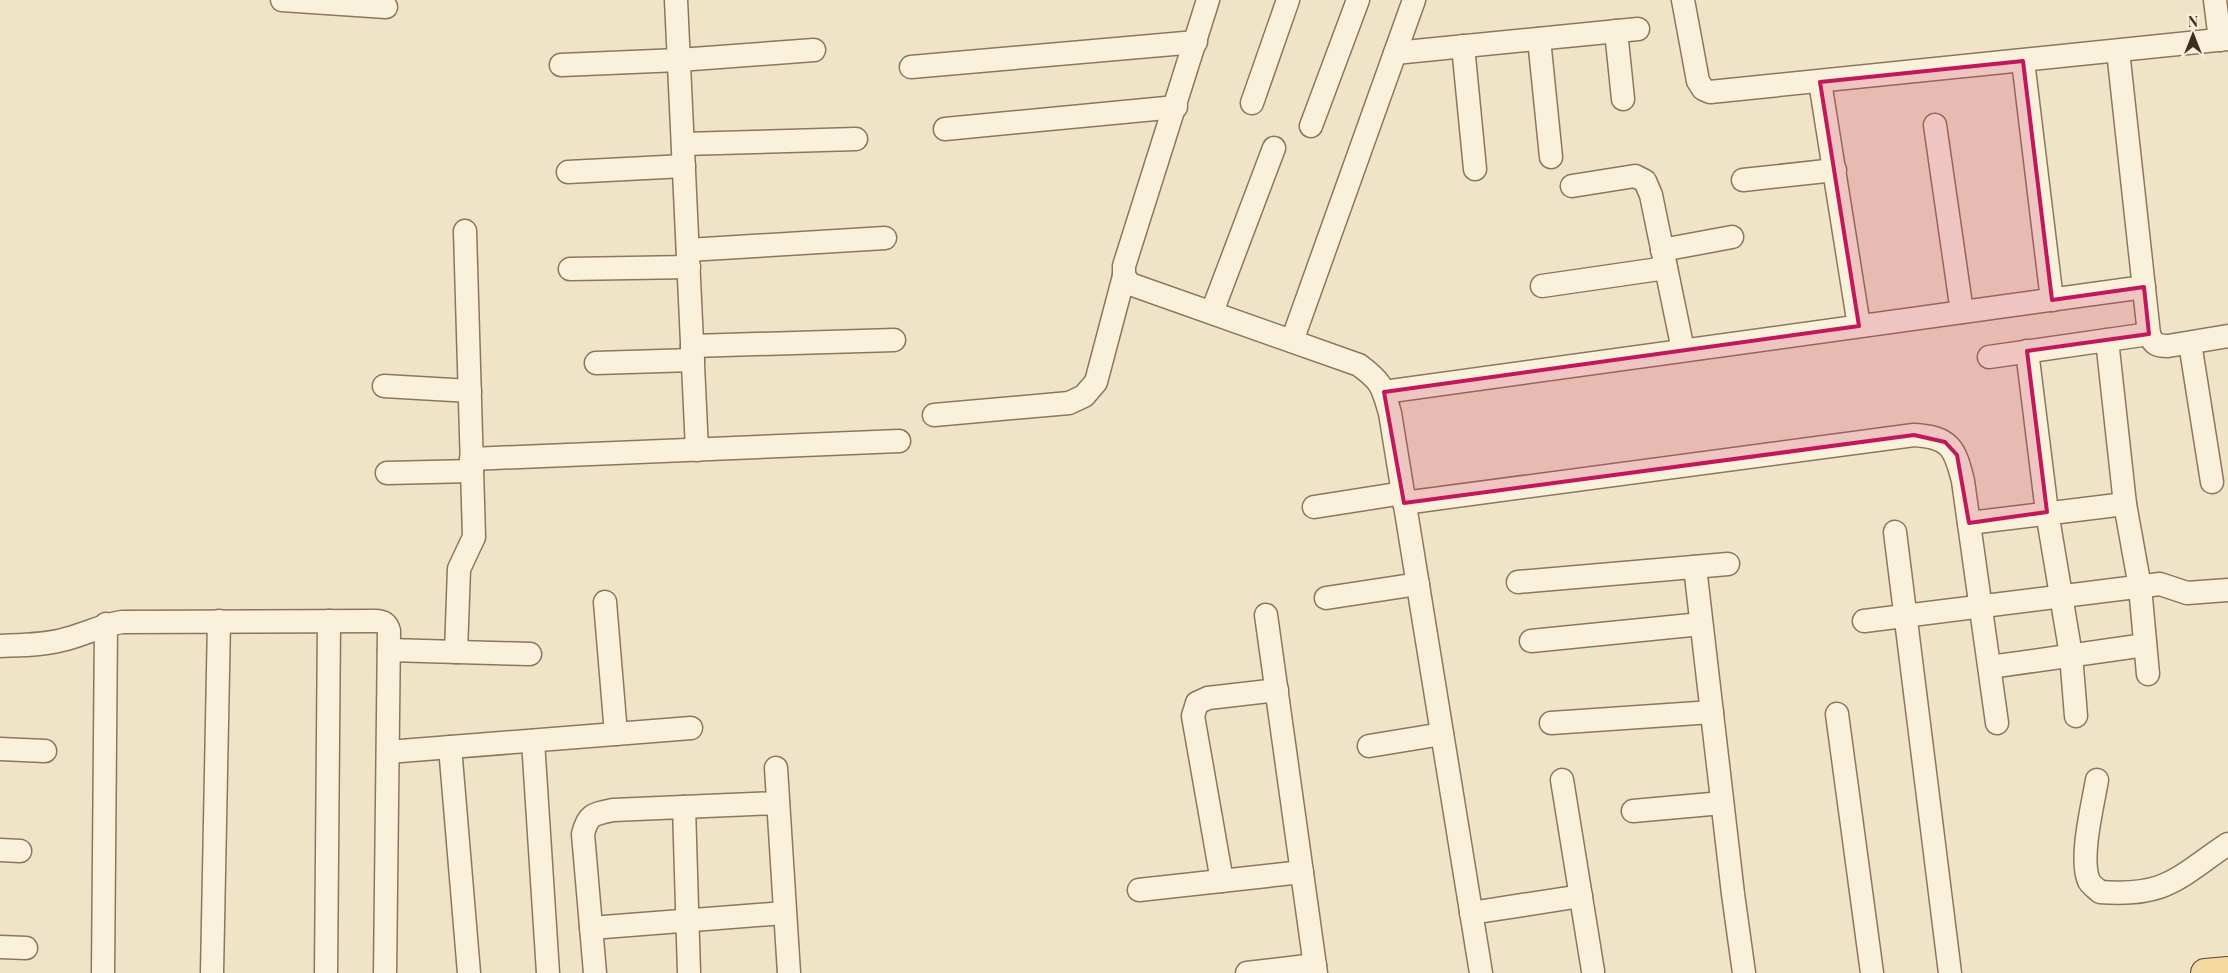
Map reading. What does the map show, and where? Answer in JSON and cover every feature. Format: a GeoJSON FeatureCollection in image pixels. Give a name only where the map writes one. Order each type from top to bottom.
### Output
{"type":"FeatureCollection","features":[{"type":"Feature","properties":{"kind":"main road"},"geometry":{"type":"LineString","coordinates":[[2205,973],[2228,971]]}},
{"type":"Feature","properties":{"kind":"street"},"geometry":{"type":"LineString","coordinates":[[282,0],[386,7]]}},
{"type":"Feature","properties":{"kind":"street"},"geometry":{"type":"LineString","coordinates":[[676,0],[697,450]]}},
{"type":"Feature","properties":{"kind":"street"},"geometry":{"type":"LineString","coordinates":[[934,415],[1069,403],[1084,396],[1096,382],[1124,276],[1124,266],[1176,107],[1208,0]]}},
{"type":"Feature","properties":{"kind":"street"},"geometry":{"type":"LineString","coordinates":[[1252,103],[1288,0]]}},
{"type":"Feature","properties":{"kind":"street"},"geometry":{"type":"LineString","coordinates":[[1311,126],[1358,0]]}},
{"type":"Feature","properties":{"kind":"street"},"geometry":{"type":"LineString","coordinates":[[1292,341],[1414,0]]}},
{"type":"Feature","properties":{"kind":"street"},"geometry":{"type":"LineString","coordinates":[[1682,0],[1695,70],[1703,88],[1710,92],[2224,40],[2216,0]]}},
{"type":"Feature","properties":{"kind":"street"},"geometry":{"type":"LineString","coordinates":[[1396,53],[1638,29]]}},
{"type":"Feature","properties":{"kind":"street"},"geometry":{"type":"LineString","coordinates":[[1616,31],[1623,99]]}},
{"type":"Feature","properties":{"kind":"street"},"geometry":{"type":"LineString","coordinates":[[1539,39],[1551,157]]}},
{"type":"Feature","properties":{"kind":"street"},"geometry":{"type":"LineString","coordinates":[[911,67],[1196,42]]}},
{"type":"Feature","properties":{"kind":"street"},"geometry":{"type":"LineString","coordinates":[[1463,46],[1475,169]]}},
{"type":"Feature","properties":{"kind":"street"},"geometry":{"type":"LineString","coordinates":[[561,65],[679,60],[814,50]]}},
{"type":"Feature","properties":{"kind":"street"},"geometry":{"type":"LineString","coordinates":[[2118,51],[2149,334],[2152,342],[2159,346],[2228,336]]}},
{"type":"Feature","properties":{"kind":"street"},"geometry":{"type":"LineString","coordinates":[[2023,61],[2052,300]]}},
{"type":"Feature","properties":{"kind":"street"},"geometry":{"type":"LineString","coordinates":[[1820,82],[1859,326]]}},
{"type":"Feature","properties":{"kind":"street"},"geometry":{"type":"LineString","coordinates":[[945,129],[1176,107]]}},
{"type":"Feature","properties":{"kind":"street"},"geometry":{"type":"LineString","coordinates":[[1935,125],[1962,312]]}},
{"type":"Feature","properties":{"kind":"street"},"geometry":{"type":"LineString","coordinates":[[568,172],[683,155],[856,138]]}},
{"type":"Feature","properties":{"kind":"street"},"geometry":{"type":"LineString","coordinates":[[1212,312],[1274,148]]}},
{"type":"Feature","properties":{"kind":"street"},"geometry":{"type":"LineString","coordinates":[[1743,180],[1834,170]]}},
{"type":"Feature","properties":{"kind":"street"},"geometry":{"type":"LineString","coordinates":[[1572,186],[1635,176],[1645,181],[1651,195],[1683,350]]}},
{"type":"Feature","properties":{"kind":"street"},"geometry":{"type":"LineString","coordinates":[[456,652],[459,568],[474,537],[465,231]]}},
{"type":"Feature","properties":{"kind":"street"},"geometry":{"type":"LineString","coordinates":[[1542,286],[1664,259],[1732,237]]}},
{"type":"Feature","properties":{"kind":"street"},"geometry":{"type":"LineString","coordinates":[[570,269],[688,259],[885,238]]}},
{"type":"Feature","properties":{"kind":"street"},"geometry":{"type":"LineString","coordinates":[[1124,276],[1130,284],[1359,365],[1376,377],[1384,392],[1390,413],[1481,973]]}},
{"type":"Feature","properties":{"kind":"street"},"geometry":{"type":"LineString","coordinates":[[1384,392],[2144,287]]}},
{"type":"Feature","properties":{"kind":"street"},"geometry":{"type":"LineString","coordinates":[[1989,357],[2149,334]]}},
{"type":"Feature","properties":{"kind":"street"},"geometry":{"type":"LineString","coordinates":[[596,363],[693,353],[894,340]]}},
{"type":"Feature","properties":{"kind":"street"},"geometry":{"type":"LineString","coordinates":[[2107,340],[2125,504],[2140,587],[2148,674]]}},
{"type":"Feature","properties":{"kind":"street"},"geometry":{"type":"LineString","coordinates":[[2190,343],[2212,482]]}},
{"type":"Feature","properties":{"kind":"street"},"geometry":{"type":"LineString","coordinates":[[2027,351],[2047,512],[2071,655],[2076,716]]}},
{"type":"Feature","properties":{"kind":"street"},"geometry":{"type":"LineString","coordinates":[[384,386],[470,391]]}},
{"type":"Feature","properties":{"kind":"street"},"geometry":{"type":"LineString","coordinates":[[1314,507],[1403,498],[1914,435],[1932,436],[1945,442],[1956,456],[1963,481],[1998,723]]}},
{"type":"Feature","properties":{"kind":"street"},"geometry":{"type":"LineString","coordinates":[[387,473],[472,465],[697,450],[899,441]]}},
{"type":"Feature","properties":{"kind":"street"},"geometry":{"type":"LineString","coordinates":[[1969,523],[2125,504]]}},
{"type":"Feature","properties":{"kind":"street"},"geometry":{"type":"LineString","coordinates":[[1895,532],[1907,616],[1950,973]]}},
{"type":"Feature","properties":{"kind":"street"},"geometry":{"type":"LineString","coordinates":[[1518,582],[1728,564]]}},
{"type":"Feature","properties":{"kind":"street"},"geometry":{"type":"LineString","coordinates":[[1695,567],[1744,973]]}},
{"type":"Feature","properties":{"kind":"street"},"geometry":{"type":"LineString","coordinates":[[1326,598],[1418,584]]}},
{"type":"Feature","properties":{"kind":"street"},"geometry":{"type":"LineString","coordinates":[[1864,621],[2160,584],[2187,593],[2228,590]]}},
{"type":"Feature","properties":{"kind":"street"},"geometry":{"type":"LineString","coordinates":[[605,602],[616,734]]}},
{"type":"Feature","properties":{"kind":"street"},"geometry":{"type":"LineString","coordinates":[[1247,973],[1316,969],[1266,616]]}},
{"type":"Feature","properties":{"kind":"street"},"geometry":{"type":"LineString","coordinates":[[212,973],[219,621]]}},
{"type":"Feature","properties":{"kind":"street"},"geometry":{"type":"LineString","coordinates":[[326,973],[329,621]]}},
{"type":"Feature","properties":{"kind":"street"},"geometry":{"type":"LineString","coordinates":[[0,646],[43,644],[66,640],[106,624],[122,622],[382,621],[387,625],[389,631],[389,650],[385,973]]}},
{"type":"Feature","properties":{"kind":"street"},"geometry":{"type":"LineString","coordinates":[[104,973],[106,624]]}},
{"type":"Feature","properties":{"kind":"street"},"geometry":{"type":"LineString","coordinates":[[1531,642],[1701,624]]}},
{"type":"Feature","properties":{"kind":"street"},"geometry":{"type":"LineString","coordinates":[[1990,667],[2145,645]]}},
{"type":"Feature","properties":{"kind":"street"},"geometry":{"type":"LineString","coordinates":[[389,650],[530,654]]}},
{"type":"Feature","properties":{"kind":"street"},"geometry":{"type":"LineString","coordinates":[[1222,881],[1193,716],[1197,703],[1208,698],[1277,690]]}},
{"type":"Feature","properties":{"kind":"street"},"geometry":{"type":"LineString","coordinates":[[1551,723],[1712,712]]}},
{"type":"Feature","properties":{"kind":"street"},"geometry":{"type":"LineString","coordinates":[[1837,714],[1872,973]]}},
{"type":"Feature","properties":{"kind":"street"},"geometry":{"type":"LineString","coordinates":[[388,752],[691,728]]}},
{"type":"Feature","properties":{"kind":"street"},"geometry":{"type":"LineString","coordinates":[[1368,746],[1442,734]]}},
{"type":"Feature","properties":{"kind":"street"},"geometry":{"type":"LineString","coordinates":[[533,741],[548,973]]}},
{"type":"Feature","properties":{"kind":"street"},"geometry":{"type":"LineString","coordinates":[[450,747],[469,973]]}},
{"type":"Feature","properties":{"kind":"street"},"geometry":{"type":"LineString","coordinates":[[0,749],[45,751]]}},
{"type":"Feature","properties":{"kind":"street"},"geometry":{"type":"LineString","coordinates":[[776,768],[789,973]]}},
{"type":"Feature","properties":{"kind":"street"},"geometry":{"type":"LineString","coordinates":[[1562,780],[1593,971]]}},
{"type":"Feature","properties":{"kind":"street"},"geometry":{"type":"LineString","coordinates":[[2097,780],[2086,848],[2086,868],[2090,882],[2100,892],[2121,894],[2147,891],[2172,884],[2228,844]]}},
{"type":"Feature","properties":{"kind":"street"},"geometry":{"type":"LineString","coordinates":[[595,973],[584,834],[587,820],[595,814],[613,810],[778,803]]}},
{"type":"Feature","properties":{"kind":"street"},"geometry":{"type":"LineString","coordinates":[[1634,810],[1722,803]]}},
{"type":"Feature","properties":{"kind":"street"},"geometry":{"type":"LineString","coordinates":[[684,807],[689,973]]}},
{"type":"Feature","properties":{"kind":"street"},"geometry":{"type":"LineString","coordinates":[[1139,890],[1302,872]]}},
{"type":"Feature","properties":{"kind":"street"},"geometry":{"type":"LineString","coordinates":[[1471,913],[1581,896]]}},
{"type":"Feature","properties":{"kind":"street"},"geometry":{"type":"LineString","coordinates":[[591,928],[784,913]]}},
{"type":"Feature","properties":{"kind":"street"},"geometry":{"type":"LineString","coordinates":[[0,946],[26,948]]}},
{"type":"Feature","properties":{"kind":"highlighted area"},"geometry":{"type":"Polygon","coordinates":[[[2023,61],[2052,300],[2144,287],[2149,334],[2027,351],[2047,512],[1969,523],[1957,455],[1945,442],[1914,435],[1404,503],[1384,392],[1859,326],[1820,82],[2023,61]]]}}]}
